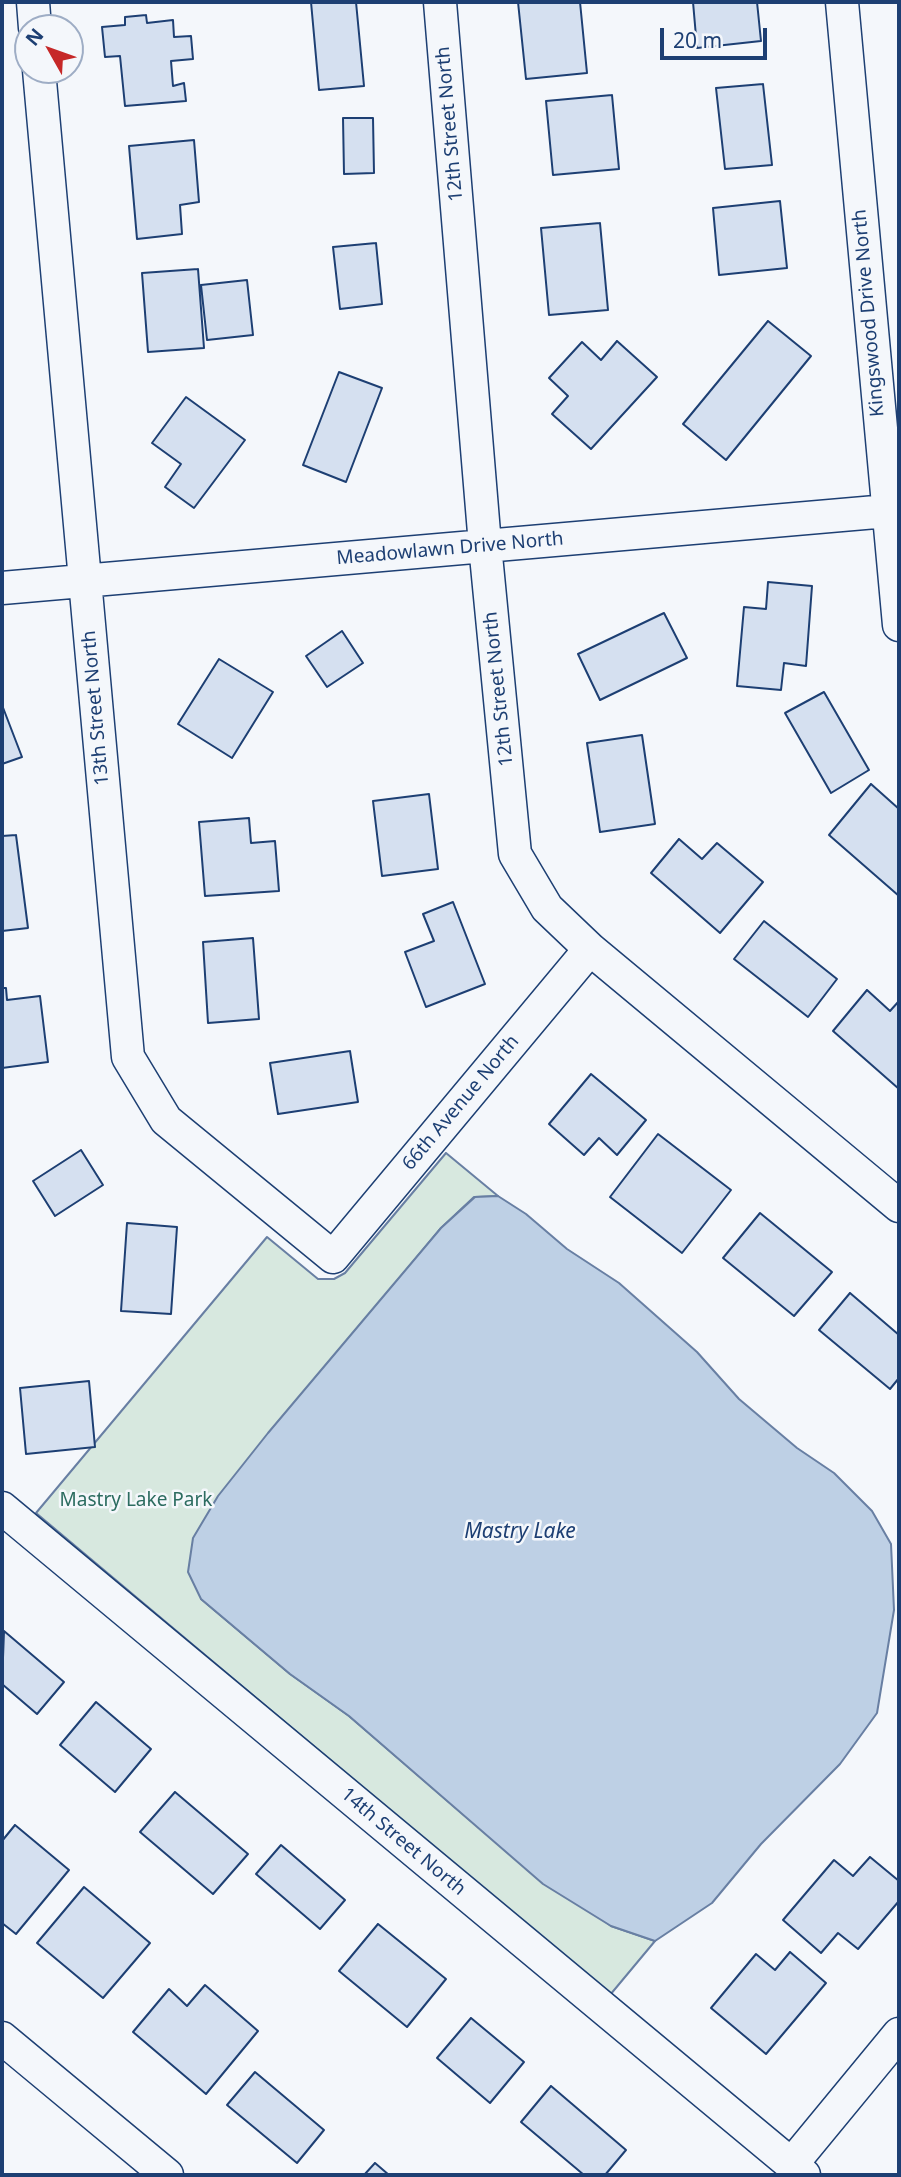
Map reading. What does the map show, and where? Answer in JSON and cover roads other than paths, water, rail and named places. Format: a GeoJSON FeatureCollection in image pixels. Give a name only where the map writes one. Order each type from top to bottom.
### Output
{"type":"FeatureCollection","features":[{"type":"Feature","properties":{"kind":"street","name":"12th Street North"},"geometry":{"type":"LineString","coordinates":[[440,2],[485,545],[515,854],[547,908],[590,949],[899,1206]]}},
{"type":"Feature","properties":{"kind":"street","name":"Kingswood Drive North"},"geometry":{"type":"LineString","coordinates":[[842,2],[893,511],[899,625]]}},
{"type":"Feature","properties":{"kind":"street","name":"13th Street North"},"geometry":{"type":"LineString","coordinates":[[40,84],[128,1057],[166,1120],[333,1257]]}},
{"type":"Feature","properties":{"kind":"street","name":"Meadowlawn Drive North"},"geometry":{"type":"LineString","coordinates":[[2,588],[893,511]]}},
{"type":"Feature","properties":{"kind":"street","name":"66th Avenue North"},"geometry":{"type":"LineString","coordinates":[[333,1257],[590,949]]}},
{"type":"Feature","properties":{"kind":"street","name":"14th Street North"},"geometry":{"type":"LineString","coordinates":[[2,1508],[797,2170]]}},
{"type":"Feature","properties":{"kind":"street"},"geometry":{"type":"LineString","coordinates":[[797,2170],[899,2034]]}},
{"type":"Feature","properties":{"kind":"street"},"geometry":{"type":"LineString","coordinates":[[2,2038],[167,2175]]}},
{"type":"Feature","properties":{"kind":"water","name":"Mastry Lake"},"geometry":{"type":"Polygon","coordinates":[[[498,1196],[526,1214],[567,1249],[619,1283],[697,1352],[739,1399],[797,1448],[834,1473],[872,1511],[891,1544],[894,1610],[877,1713],[840,1764],[761,1844],[712,1903],[655,1941],[611,1926],[543,1884],[349,1716],[290,1674],[201,1599],[188,1572],[193,1538],[218,1496],[268,1433],[441,1228],[475,1197],[498,1196]]]}},
{"type":"Feature","properties":{"kind":"park label","name":"Mastry Lake Park"},"geometry":{"type":"Point","coordinates":[136,1501]}}]}
